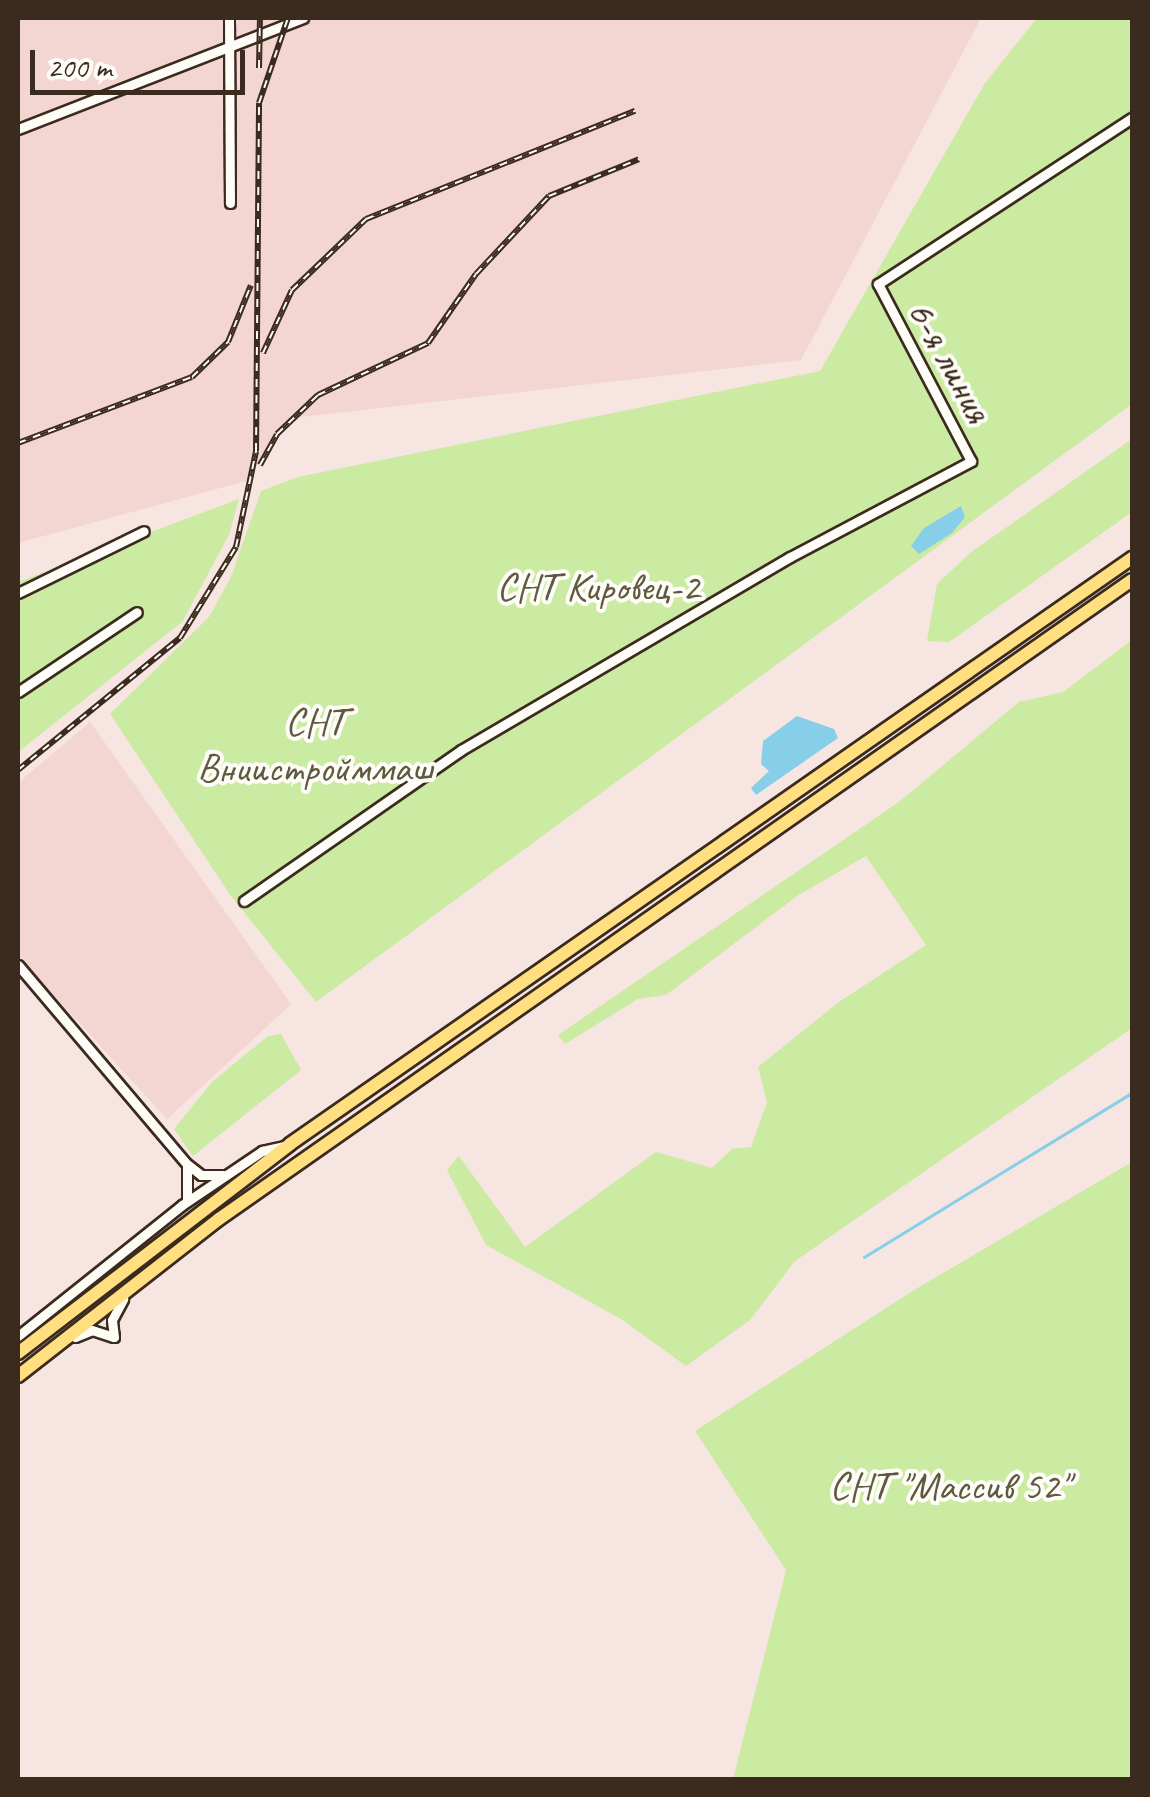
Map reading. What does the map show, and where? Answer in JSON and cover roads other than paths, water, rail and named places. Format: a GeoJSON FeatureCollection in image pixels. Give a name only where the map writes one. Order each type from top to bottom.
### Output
{"type":"FeatureCollection","features":[{"type":"Feature","properties":{"kind":"highway"},"geometry":{"type":"LineString","coordinates":[[18,1353],[290,1144],[1132,558]]}},
{"type":"Feature","properties":{"kind":"highway"},"geometry":{"type":"LineString","coordinates":[[18,1376],[158,1263],[1132,580]]}},
{"type":"Feature","properties":{"kind":"street"},"geometry":{"type":"LineString","coordinates":[[229,18],[230,203]]}},
{"type":"Feature","properties":{"kind":"street"},"geometry":{"type":"LineString","coordinates":[[18,129],[304,18]]}},
{"type":"Feature","properties":{"kind":"street"},"geometry":{"type":"LineString","coordinates":[[1129,120],[1132,133]]}},
{"type":"Feature","properties":{"kind":"street","name":"6-я линия"},"geometry":{"type":"LineString","coordinates":[[244,901],[461,750],[790,558],[971,461],[877,289],[1129,120]]}},
{"type":"Feature","properties":{"kind":"street"},"geometry":{"type":"LineString","coordinates":[[18,594],[144,531]]}},
{"type":"Feature","properties":{"kind":"street"},"geometry":{"type":"LineString","coordinates":[[18,692],[137,612]]}},
{"type":"Feature","properties":{"kind":"street"},"geometry":{"type":"LineString","coordinates":[[18,965],[187,1164],[209,1178],[227,1174]]}},
{"type":"Feature","properties":{"kind":"street"},"geometry":{"type":"LineString","coordinates":[[18,1336],[182,1205],[262,1151],[290,1144]]}},
{"type":"Feature","properties":{"kind":"street"},"geometry":{"type":"LineString","coordinates":[[182,1205],[191,1186],[187,1164]]}},
{"type":"Feature","properties":{"kind":"street"},"geometry":{"type":"LineString","coordinates":[[38,1358],[92,1330],[114,1337],[114,1311],[158,1263]]}},
{"type":"Feature","properties":{"kind":"water"},"geometry":{"type":"Polygon","coordinates":[[[961,506],[965,517],[952,533],[919,554],[911,546],[924,528],[961,506]]]}},
{"type":"Feature","properties":{"kind":"water"},"geometry":{"type":"Polygon","coordinates":[[[797,716],[834,729],[838,738],[756,795],[751,788],[769,771],[761,764],[763,741],[797,716]]]}},
{"type":"Feature","properties":{"kind":"waterway"},"geometry":{"type":"LineString","coordinates":[[864,1257],[1132,1093]]}},
{"type":"Feature","properties":{"kind":"railway"},"geometry":{"type":"LineString","coordinates":[[259,68],[260,18]]}},
{"type":"Feature","properties":{"kind":"railway"},"geometry":{"type":"LineString","coordinates":[[18,770],[180,638],[236,547],[256,451],[259,103],[288,18]]}},
{"type":"Feature","properties":{"kind":"railway"},"geometry":{"type":"LineString","coordinates":[[263,353],[292,290],[366,219],[635,111]]}},
{"type":"Feature","properties":{"kind":"railway"},"geometry":{"type":"LineString","coordinates":[[260,465],[277,434],[318,395],[428,343],[476,274],[549,196],[639,159]]}},
{"type":"Feature","properties":{"kind":"railway"},"geometry":{"type":"LineString","coordinates":[[18,443],[192,377],[228,342],[251,285]]}},
{"type":"Feature","properties":{"kind":"park label","name":"СНТ Кировец-2"},"geometry":{"type":"Point","coordinates":[598,587]}},
{"type":"Feature","properties":{"kind":"park label","name":"СНТ Вниистройммаш"},"geometry":{"type":"Point","coordinates":[315,745]}},
{"type":"Feature","properties":{"kind":"park label","name":"СНТ \"Массив 52\""},"geometry":{"type":"Point","coordinates":[949,1486]}}]}
